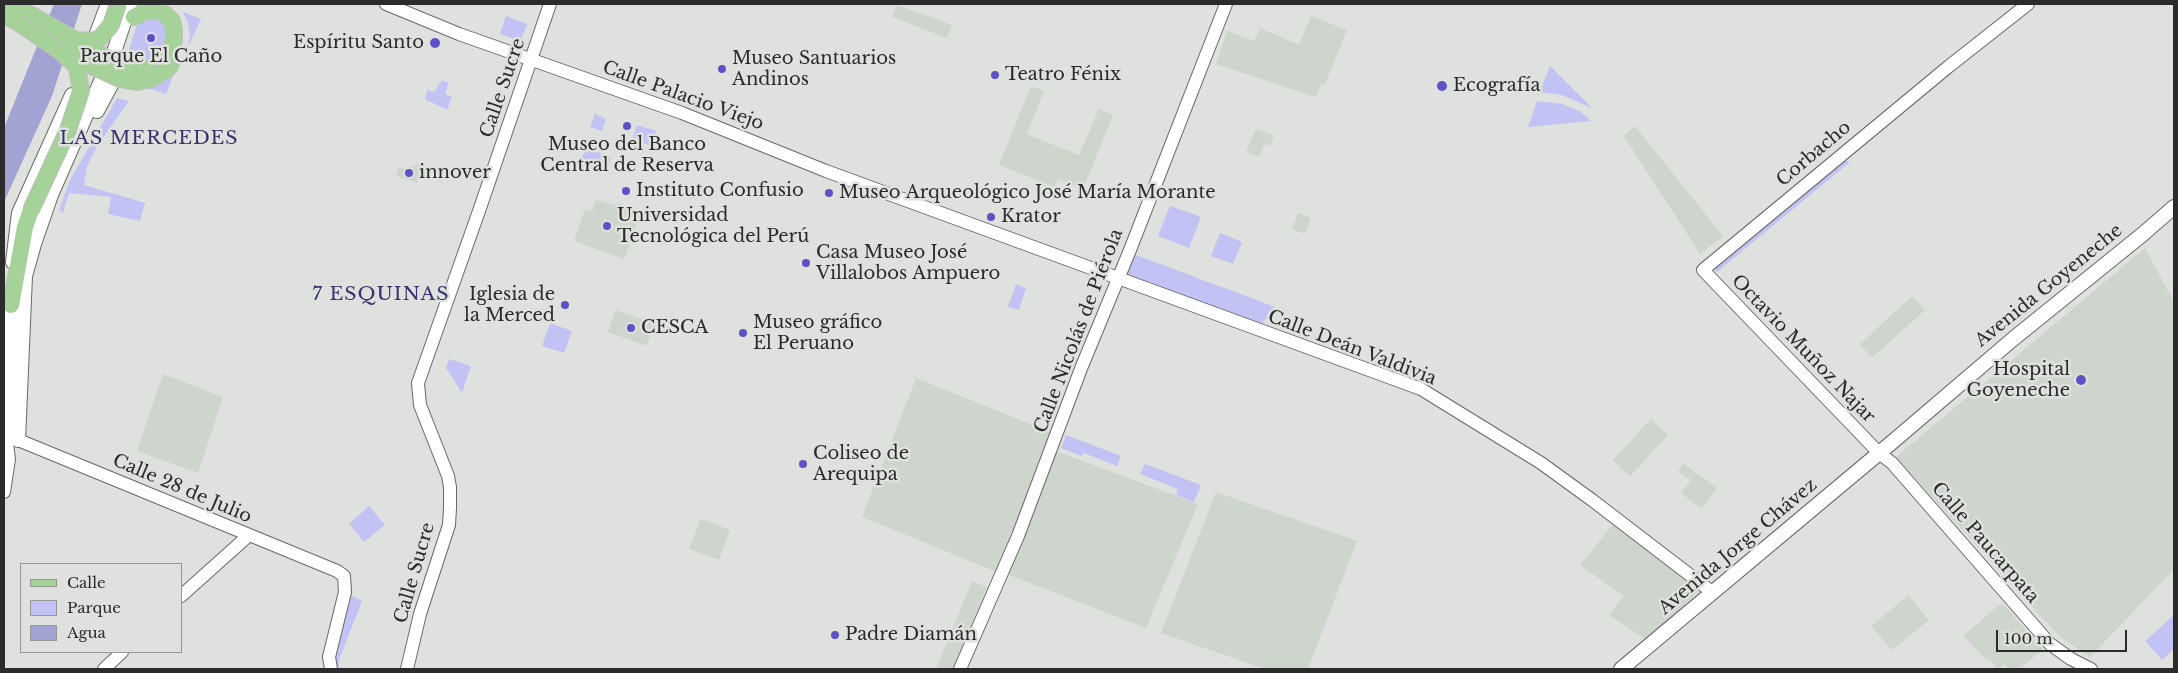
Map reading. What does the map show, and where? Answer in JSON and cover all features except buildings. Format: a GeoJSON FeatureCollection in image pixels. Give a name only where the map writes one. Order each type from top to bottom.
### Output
{"type":"FeatureCollection","features":[{"type":"Feature","properties":{"kind":"main road"},"geometry":{"type":"LineString","coordinates":[[12,437],[11,305],[14,244],[19,213],[68,106],[108,4]]}},
{"type":"Feature","properties":{"kind":"main road"},"geometry":{"type":"LineString","coordinates":[[71,38],[92,41],[100,38],[111,25],[118,4]]}},
{"type":"Feature","properties":{"kind":"main road"},"geometry":{"type":"LineString","coordinates":[[131,11],[142,12],[169,9]]}},
{"type":"Feature","properties":{"kind":"main road"},"geometry":{"type":"LineString","coordinates":[[4,14],[19,12],[71,38],[126,69],[136,70],[151,68],[165,59],[174,41],[174,26],[169,9]]}},
{"type":"Feature","properties":{"kind":"main road"},"geometry":{"type":"LineString","coordinates":[[60,51],[120,79],[137,82],[151,79],[172,64],[181,46],[182,23],[169,9]]}},
{"type":"Feature","properties":{"kind":"main road"},"geometry":{"type":"LineString","coordinates":[[103,18],[104,27],[109,32],[115,32],[131,11]]}},
{"type":"Feature","properties":{"kind":"main road"},"geometry":{"type":"LineString","coordinates":[[12,437],[25,276],[34,244],[56,183],[111,85],[131,11]]}},
{"type":"Feature","properties":{"kind":"main road"},"geometry":{"type":"LineString","coordinates":[[11,305],[25,227],[68,130],[81,91],[77,68],[19,12]]}},
{"type":"Feature","properties":{"kind":"main road","name":"Avenida Goyeneche"},"geometry":{"type":"LineString","coordinates":[[1879,453],[2013,339],[2174,207]]}},
{"type":"Feature","properties":{"kind":"main road","name":"Avenida Jorge Chávez"},"geometry":{"type":"LineString","coordinates":[[1621,669],[1879,453]]}},
{"type":"Feature","properties":{"kind":"street","name":"Calle Palacio Viejo"},"geometry":{"type":"LineString","coordinates":[[386,4],[531,60],[682,113],[826,171],[968,223]]}},
{"type":"Feature","properties":{"kind":"street","name":"Calle Sucre"},"geometry":{"type":"LineString","coordinates":[[408,669],[420,614],[449,525],[450,502],[448,476],[420,405],[418,383],[550,4]]}},
{"type":"Feature","properties":{"kind":"street","name":"Calle Nicolás de Piérola"},"geometry":{"type":"LineString","coordinates":[[960,669],[1018,536],[1082,366],[1130,250],[1226,4]]}},
{"type":"Feature","properties":{"kind":"street","name":"Corbacho"},"geometry":{"type":"LineString","coordinates":[[1704,267],[1948,67],[2028,4]]}},
{"type":"Feature","properties":{"kind":"street","name":"Calle Deán Valdivia"},"geometry":{"type":"LineString","coordinates":[[968,223],[1421,389],[1541,463],[1712,592]]}},
{"type":"Feature","properties":{"kind":"street","name":"Octavio Muñoz Najar"},"geometry":{"type":"LineString","coordinates":[[1704,267],[1879,453]]}},
{"type":"Feature","properties":{"kind":"street"},"geometry":{"type":"LineString","coordinates":[[4,492],[12,437]]}},
{"type":"Feature","properties":{"kind":"street","name":"Calle 28 de Julio"},"geometry":{"type":"LineString","coordinates":[[12,437],[248,536],[337,571],[344,576],[345,592],[329,658],[331,669]]}},
{"type":"Feature","properties":{"kind":"street","name":"Calle Paucarpata"},"geometry":{"type":"LineString","coordinates":[[1879,453],[1892,463],[2050,644],[2071,659],[2091,669]]}},
{"type":"Feature","properties":{"kind":"street"},"geometry":{"type":"LineString","coordinates":[[182,595],[248,536]]}},
{"type":"Feature","properties":{"kind":"street"},"geometry":{"type":"LineString","coordinates":[[104,669],[121,653]]}},
{"type":"Feature","properties":{"kind":"shaded area"},"geometry":{"type":"Polygon","coordinates":[[[897,5],[952,25],[947,38],[892,17],[897,5]]]}},
{"type":"Feature","properties":{"kind":"shaded area"},"geometry":{"type":"Polygon","coordinates":[[[1311,16],[1347,30],[1325,84],[1321,83],[1316,97],[1216,64],[1227,31],[1254,41],[1260,28],[1299,45],[1311,16]]]}},
{"type":"Feature","properties":{"kind":"shaded area"},"geometry":{"type":"Polygon","coordinates":[[[1031,86],[1044,91],[1027,134],[1079,155],[1099,109],[1113,115],[1083,189],[1058,179],[1055,187],[999,165],[1031,86]]]}},
{"type":"Feature","properties":{"kind":"shaded area"},"geometry":{"type":"Polygon","coordinates":[[[1635,126],[1723,236],[1700,254],[1624,136],[1635,126]]]}},
{"type":"Feature","properties":{"kind":"shaded area"},"geometry":{"type":"Polygon","coordinates":[[[1256,129],[1274,135],[1270,146],[1264,144],[1259,157],[1246,152],[1256,129]]]}},
{"type":"Feature","properties":{"kind":"shaded area","name":"innover"},"geometry":{"type":"Polygon","coordinates":[[[417,163],[424,165],[417,183],[396,176],[399,167],[409,170],[410,166],[415,167],[417,163]]]}},
{"type":"Feature","properties":{"kind":"shaded area","name":"Universidad Tecnológica del Perú"},"geometry":{"type":"Polygon","coordinates":[[[596,200],[617,205],[618,203],[641,212],[624,259],[574,241],[585,209],[592,211],[596,200]]]}},
{"type":"Feature","properties":{"kind":"shaded area"},"geometry":{"type":"Polygon","coordinates":[[[1298,213],[1311,218],[1305,234],[1292,229],[1298,213]]]}},
{"type":"Feature","properties":{"kind":"shaded area","name":"Hospital Goyeneche"},"geometry":{"type":"Polygon","coordinates":[[[2145,248],[2174,302],[2174,569],[2090,657],[2060,637],[1896,457],[2145,248]]]}},
{"type":"Feature","properties":{"kind":"shaded area"},"geometry":{"type":"Polygon","coordinates":[[[1912,296],[1925,310],[1872,358],[1860,344],[1912,296]]]}},
{"type":"Feature","properties":{"kind":"shaded area","name":"CESCA"},"geometry":{"type":"Polygon","coordinates":[[[615,310],[654,323],[647,346],[608,332],[615,310]]]}},
{"type":"Feature","properties":{"kind":"shaded area"},"geometry":{"type":"Polygon","coordinates":[[[163,374],[223,397],[198,473],[137,451],[163,374]]]}},
{"type":"Feature","properties":{"kind":"shaded area"},"geometry":{"type":"Polygon","coordinates":[[[916,378],[1050,432],[997,572],[862,517],[916,378]]]}},
{"type":"Feature","properties":{"kind":"shaded area"},"geometry":{"type":"Polygon","coordinates":[[[1651,419],[1668,435],[1630,476],[1613,460],[1651,419]]]}},
{"type":"Feature","properties":{"kind":"shaded area"},"geometry":{"type":"Polygon","coordinates":[[[1053,450],[1198,504],[1146,628],[1004,573],[1053,450]]]}},
{"type":"Feature","properties":{"kind":"shaded area"},"geometry":{"type":"Polygon","coordinates":[[[1684,464],[1717,488],[1702,509],[1681,493],[1691,480],[1678,471],[1684,464]]]}},
{"type":"Feature","properties":{"kind":"shaded area"},"geometry":{"type":"Polygon","coordinates":[[[1216,492],[1357,541],[1308,669],[1265,669],[1161,633],[1216,492]]]}},
{"type":"Feature","properties":{"kind":"shaded area"},"geometry":{"type":"Polygon","coordinates":[[[701,519],[730,530],[719,560],[689,549],[701,519]]]}},
{"type":"Feature","properties":{"kind":"shaded area"},"geometry":{"type":"Polygon","coordinates":[[[1615,522],[1702,588],[1647,640],[1609,615],[1624,596],[1580,565],[1615,522]]]}},
{"type":"Feature","properties":{"kind":"shaded area"},"geometry":{"type":"Polygon","coordinates":[[[972,581],[987,587],[953,669],[936,669],[972,581]]]}},
{"type":"Feature","properties":{"kind":"shaded area"},"geometry":{"type":"Polygon","coordinates":[[[1909,595],[1929,620],[1892,650],[1871,626],[1909,595]]]}},
{"type":"Feature","properties":{"kind":"shaded area"},"geometry":{"type":"Polygon","coordinates":[[[1999,605],[2004,605],[2043,650],[2018,669],[2009,669],[2004,664],[1997,669],[1989,659],[1987,660],[1963,636],[1999,605]]]}},
{"type":"Feature","properties":{"kind":"green space"},"geometry":{"type":"Polygon","coordinates":[[[183,12],[201,19],[188,47],[190,34],[183,12]]]}},
{"type":"Feature","properties":{"kind":"green space","name":"Parque El Caño"},"geometry":{"type":"Polygon","coordinates":[[[155,13],[170,30],[155,61],[125,63],[138,21],[155,13]]]}},
{"type":"Feature","properties":{"kind":"green space"},"geometry":{"type":"Polygon","coordinates":[[[506,16],[527,24],[521,41],[500,34],[506,16]]]}},
{"type":"Feature","properties":{"kind":"green space"},"geometry":{"type":"Polygon","coordinates":[[[1550,66],[1592,108],[1562,95],[1540,92],[1550,66]]]}},
{"type":"Feature","properties":{"kind":"green space"},"geometry":{"type":"Polygon","coordinates":[[[174,73],[166,94],[147,88],[174,73]]]}},
{"type":"Feature","properties":{"kind":"green space"},"geometry":{"type":"Polygon","coordinates":[[[442,80],[449,83],[445,94],[452,97],[447,110],[425,99],[428,89],[431,92],[435,91],[442,80]]]}},
{"type":"Feature","properties":{"kind":"green space"},"geometry":{"type":"Polygon","coordinates":[[[117,98],[129,101],[98,145],[87,166],[84,185],[145,203],[140,221],[108,214],[111,197],[69,193],[63,213],[59,210],[70,180],[117,98]]]}},
{"type":"Feature","properties":{"kind":"green space"},"geometry":{"type":"Polygon","coordinates":[[[1537,101],[1562,104],[1581,112],[1591,121],[1528,127],[1537,101]]]}},
{"type":"Feature","properties":{"kind":"green space"},"geometry":{"type":"Polygon","coordinates":[[[595,114],[606,119],[602,131],[590,127],[595,114]]]}},
{"type":"Feature","properties":{"kind":"green space"},"geometry":{"type":"Polygon","coordinates":[[[637,125],[657,131],[650,145],[632,140],[637,125]]]}},
{"type":"Feature","properties":{"kind":"green space"},"geometry":{"type":"Polygon","coordinates":[[[588,148],[611,158],[609,164],[598,160],[593,168],[578,162],[588,148]]]}},
{"type":"Feature","properties":{"kind":"green space"},"geometry":{"type":"Polygon","coordinates":[[[1842,160],[1850,162],[1717,272],[1713,267],[1842,160]]]}},
{"type":"Feature","properties":{"kind":"green space"},"geometry":{"type":"Polygon","coordinates":[[[1170,206],[1201,217],[1189,248],[1158,236],[1170,206]]]}},
{"type":"Feature","properties":{"kind":"green space"},"geometry":{"type":"Polygon","coordinates":[[[1220,233],[1242,242],[1233,264],[1211,256],[1220,233]]]}},
{"type":"Feature","properties":{"kind":"green space"},"geometry":{"type":"Polygon","coordinates":[[[1136,255],[1275,307],[1262,324],[1123,273],[1136,255]]]}},
{"type":"Feature","properties":{"kind":"green space"},"geometry":{"type":"Polygon","coordinates":[[[1016,284],[1026,288],[1019,310],[1008,307],[1016,284]]]}},
{"type":"Feature","properties":{"kind":"green space"},"geometry":{"type":"Polygon","coordinates":[[[550,323],[572,331],[564,353],[542,346],[550,323]]]}},
{"type":"Feature","properties":{"kind":"green space"},"geometry":{"type":"Polygon","coordinates":[[[449,359],[471,366],[462,393],[446,368],[449,359]]]}},
{"type":"Feature","properties":{"kind":"green space"},"geometry":{"type":"Polygon","coordinates":[[[1066,435],[1121,456],[1117,466],[1084,453],[1082,456],[1061,448],[1066,435]]]}},
{"type":"Feature","properties":{"kind":"green space"},"geometry":{"type":"Polygon","coordinates":[[[1145,464],[1201,485],[1194,502],[1176,495],[1178,489],[1140,474],[1145,464]]]}},
{"type":"Feature","properties":{"kind":"green space"},"geometry":{"type":"Polygon","coordinates":[[[369,506],[385,525],[364,542],[349,524],[369,506]]]}},
{"type":"Feature","properties":{"kind":"green space"},"geometry":{"type":"Polygon","coordinates":[[[350,595],[362,601],[339,660],[339,669],[335,669],[335,644],[350,595]]]}},
{"type":"Feature","properties":{"kind":"green space"},"geometry":{"type":"Polygon","coordinates":[[[2174,615],[2174,649],[2162,660],[2145,641],[2174,615]]]}},
{"type":"Feature","properties":{"kind":"water"},"geometry":{"type":"Polygon","coordinates":[[[54,4],[82,4],[52,96],[4,202],[4,128],[54,4]]]}},
{"type":"Feature","properties":{"kind":"place","name":"Parque El Caño"},"geometry":{"type":"Point","coordinates":[151,38]}},
{"type":"Feature","properties":{"kind":"place","name":"Espíritu Santo"},"geometry":{"type":"Point","coordinates":[435,43]}},
{"type":"Feature","properties":{"kind":"place","name":"Museo Santuarios Andinos"},"geometry":{"type":"Point","coordinates":[722,69]}},
{"type":"Feature","properties":{"kind":"place","name":"Teatro Fénix"},"geometry":{"type":"Point","coordinates":[995,75]}},
{"type":"Feature","properties":{"kind":"place","name":"Ecografía"},"geometry":{"type":"Point","coordinates":[1442,86]}},
{"type":"Feature","properties":{"kind":"place","name":"Museo del Banco Central de Reserva"},"geometry":{"type":"Point","coordinates":[627,126]}},
{"type":"Feature","properties":{"kind":"place","name":"innover"},"geometry":{"type":"Point","coordinates":[409,173]}},
{"type":"Feature","properties":{"kind":"place","name":"Instituto Confusio"},"geometry":{"type":"Point","coordinates":[626,191]}},
{"type":"Feature","properties":{"kind":"place","name":"Museo Arqueológico José María Morante"},"geometry":{"type":"Point","coordinates":[829,193]}},
{"type":"Feature","properties":{"kind":"place","name":"Krator"},"geometry":{"type":"Point","coordinates":[991,217]}},
{"type":"Feature","properties":{"kind":"place","name":"Universidad Tecnológica del Perú"},"geometry":{"type":"Point","coordinates":[607,226]}},
{"type":"Feature","properties":{"kind":"place","name":"Casa Museo José Villalobos Ampuero"},"geometry":{"type":"Point","coordinates":[806,263]}},
{"type":"Feature","properties":{"kind":"place","name":"Iglesia de la Merced"},"geometry":{"type":"Point","coordinates":[565,305]}},
{"type":"Feature","properties":{"kind":"place","name":"CESCA"},"geometry":{"type":"Point","coordinates":[631,328]}},
{"type":"Feature","properties":{"kind":"place","name":"Museo gráfico El Peruano"},"geometry":{"type":"Point","coordinates":[743,333]}},
{"type":"Feature","properties":{"kind":"place","name":"Hospital Goyeneche"},"geometry":{"type":"Point","coordinates":[2081,380]}},
{"type":"Feature","properties":{"kind":"place","name":"Coliseo de Arequipa"},"geometry":{"type":"Point","coordinates":[803,464]}},
{"type":"Feature","properties":{"kind":"place","name":"Padre Diamán"},"geometry":{"type":"Point","coordinates":[835,635]}},
{"type":"Feature","properties":{"kind":"district","name":"LAS MERCEDES"},"geometry":{"type":"Point","coordinates":[149,139]}},
{"type":"Feature","properties":{"kind":"district","name":"7 ESQUINAS"},"geometry":{"type":"Point","coordinates":[381,295]}}]}
